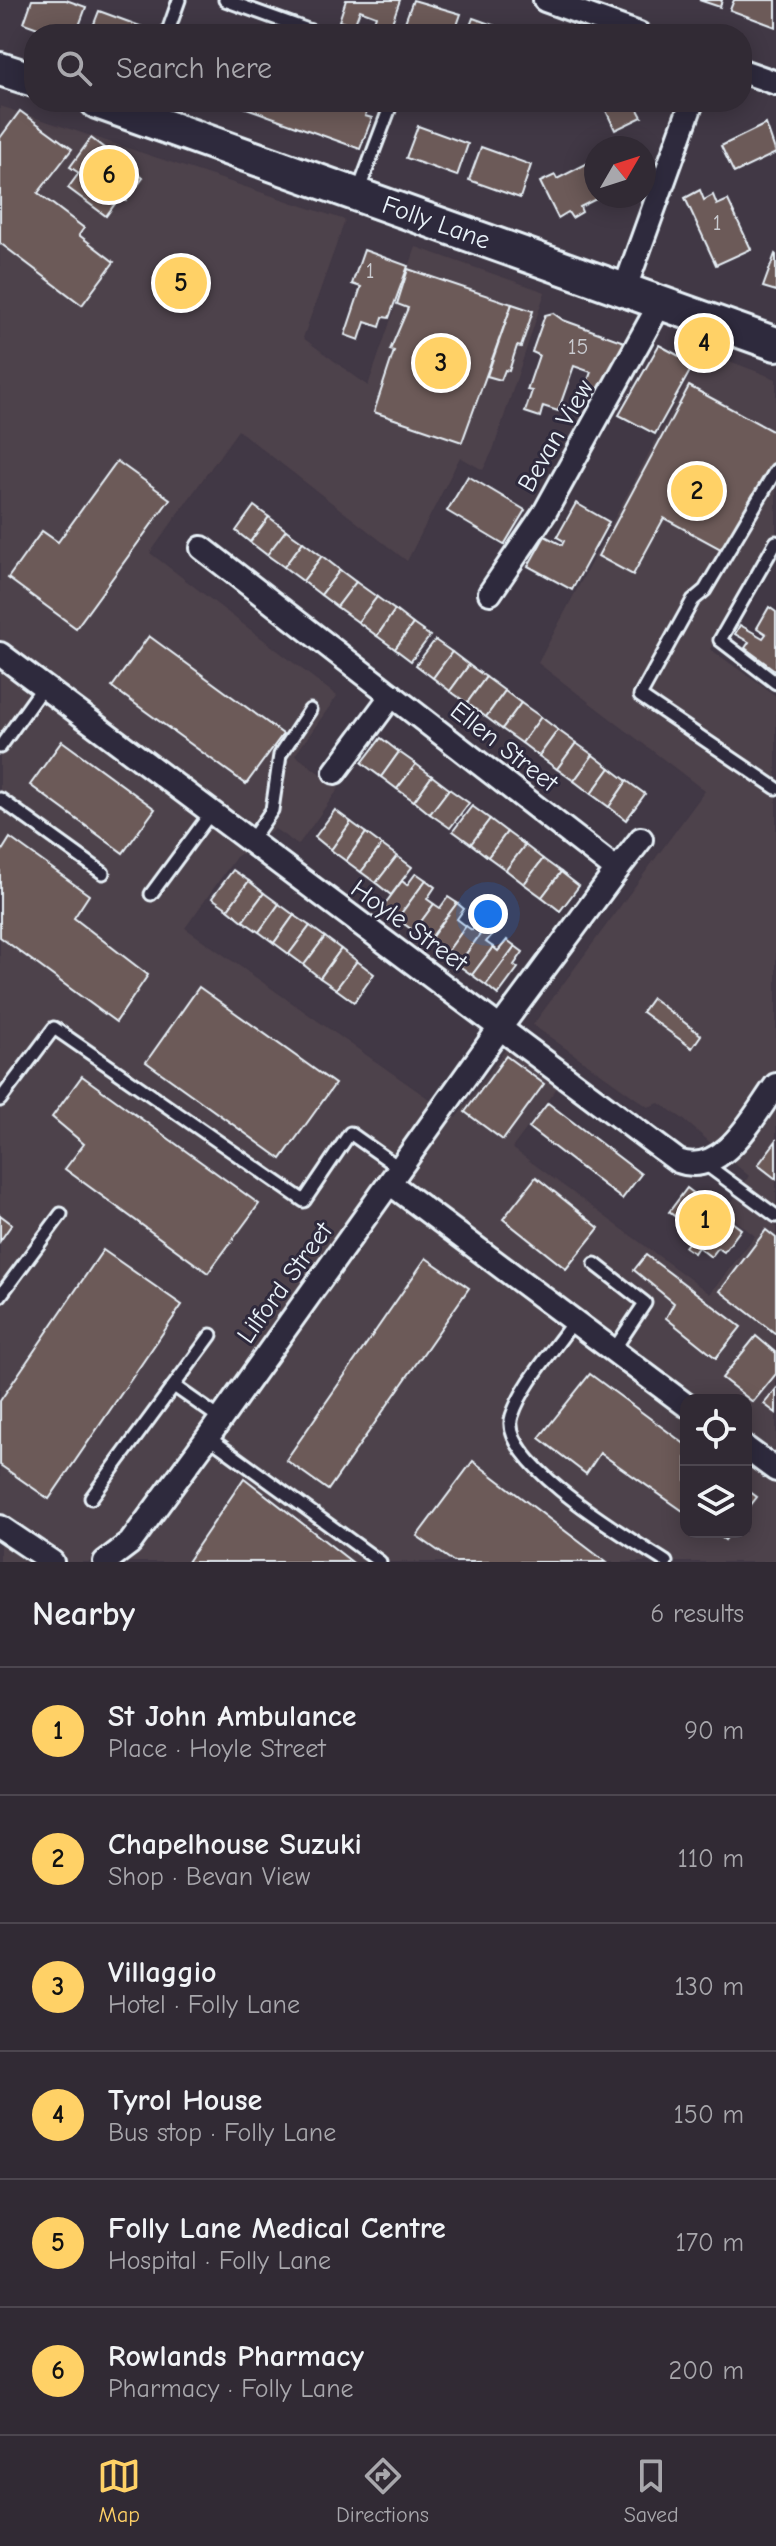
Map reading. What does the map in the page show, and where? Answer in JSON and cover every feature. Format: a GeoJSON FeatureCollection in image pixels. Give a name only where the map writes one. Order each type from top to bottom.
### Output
{"type":"FeatureCollection","features":[{"type":"Feature","properties":{"kind":"street"},"geometry":{"type":"LineString","coordinates":[[545,0],[611,24]]}},
{"type":"Feature","properties":{"kind":"street"},"geometry":{"type":"LineString","coordinates":[[0,69],[24,77]]}},
{"type":"Feature","properties":{"kind":"street"},"geometry":{"type":"LineString","coordinates":[[752,75],[776,83]]}},
{"type":"Feature","properties":{"kind":"street","name":"Folly Lane"},"geometry":{"type":"LineString","coordinates":[[150,112],[358,193],[776,344]]}},
{"type":"Feature","properties":{"kind":"street"},"geometry":{"type":"LineString","coordinates":[[625,288],[688,112]]}},
{"type":"Feature","properties":{"kind":"street","name":"Bevan View"},"geometry":{"type":"LineString","coordinates":[[490,593],[545,512],[661,302]]}},
{"type":"Feature","properties":{"kind":"street","name":"Ellen Street"},"geometry":{"type":"LineString","coordinates":[[202,548],[617,870]]}},
{"type":"Feature","properties":{"kind":"street","name":"Hoyle Street"},"geometry":{"type":"LineString","coordinates":[[0,654],[678,1161],[690,1165],[704,1163]]}},
{"type":"Feature","properties":{"kind":"street"},"geometry":{"type":"LineString","coordinates":[[335,772],[392,695]]}},
{"type":"Feature","properties":{"kind":"street"},"geometry":{"type":"LineString","coordinates":[[500,1028],[641,839]]}},
{"type":"Feature","properties":{"kind":"street","name":"Lilford Street"},"geometry":{"type":"LineString","coordinates":[[105,1562],[130,1543],[396,1177],[500,1028]]}},
{"type":"Feature","properties":{"kind":"street"},"geometry":{"type":"LineString","coordinates":[[704,1163],[729,1148],[776,1085]]}},
{"type":"Feature","properties":{"kind":"street"},"geometry":{"type":"LineString","coordinates":[[396,1177],[573,1322],[680,1401]]}},
{"type":"Feature","properties":{"kind":"street"},"geometry":{"type":"LineString","coordinates":[[752,1452],[776,1470]]}},
{"type":"Feature","properties":{"kind":"street"},"geometry":{"type":"LineString","coordinates":[[0,1527],[52,1562]]}},
{"type":"Feature","properties":{"kind":"lane"},"geometry":{"type":"LineString","coordinates":[[171,24],[179,0]]}},
{"type":"Feature","properties":{"kind":"lane"},"geometry":{"type":"LineString","coordinates":[[225,0],[291,24]]}},
{"type":"Feature","properties":{"kind":"lane"},"geometry":{"type":"LineString","coordinates":[[358,193],[388,112]]}},
{"type":"Feature","properties":{"kind":"lane"},"geometry":{"type":"LineString","coordinates":[[776,470],[705,590],[693,600],[640,696],[776,788]]}},
{"type":"Feature","properties":{"kind":"lane"},"geometry":{"type":"LineString","coordinates":[[776,542],[720,640],[776,683]]}},
{"type":"Feature","properties":{"kind":"lane"},"geometry":{"type":"LineString","coordinates":[[0,747],[43,687]]}},
{"type":"Feature","properties":{"kind":"lane"},"geometry":{"type":"LineString","coordinates":[[249,843],[272,810],[280,755],[310,710]]}},
{"type":"Feature","properties":{"kind":"lane"},"geometry":{"type":"LineString","coordinates":[[0,799],[103,873]]}},
{"type":"Feature","properties":{"kind":"lane"},"geometry":{"type":"LineString","coordinates":[[151,894],[210,814]]}},
{"type":"Feature","properties":{"kind":"lane"},"geometry":{"type":"LineString","coordinates":[[0,1100],[54,1028],[304,1201],[350,1133],[396,1177]]}},
{"type":"Feature","properties":{"kind":"lane"},"geometry":{"type":"LineString","coordinates":[[704,1163],[776,1216]]}},
{"type":"Feature","properties":{"kind":"lane"},"geometry":{"type":"LineString","coordinates":[[0,1296],[61,1214]]}},
{"type":"Feature","properties":{"kind":"lane"},"geometry":{"type":"LineString","coordinates":[[595,1264],[645,1303],[613,1351]]}},
{"type":"Feature","properties":{"kind":"lane"},"geometry":{"type":"LineString","coordinates":[[573,1322],[511,1417],[513,1442],[542,1475],[666,1562]]}},
{"type":"Feature","properties":{"kind":"lane"},"geometry":{"type":"LineString","coordinates":[[91,1498],[211,1335]]}},
{"type":"Feature","properties":{"kind":"lane"},"geometry":{"type":"LineString","coordinates":[[174,1386],[215,1428],[380,1562]]}},
{"type":"Feature","properties":{"kind":"shaded area"},"geometry":{"type":"Polygon","coordinates":[[[0,106],[345,220],[303,338],[368,386],[416,247],[545,292],[493,450],[483,470],[460,457],[407,561],[238,430],[150,553],[337,696],[295,755],[339,788],[298,845],[275,829],[236,857],[185,928],[456,1118],[507,1047],[559,1085],[512,1148],[710,1294],[755,1236],[725,1212],[749,1176],[682,1118],[659,1103],[648,1107],[533,1025],[705,791],[538,663],[703,351],[776,379],[776,533],[710,649],[776,696],[776,1562],[0,1562],[0,106]]]}},
{"type":"Feature","properties":{"kind":"building"},"geometry":{"type":"Polygon","coordinates":[[[32,0],[66,0],[86,7],[80,24],[24,23],[32,0]]]}},
{"type":"Feature","properties":{"kind":"building"},"geometry":{"type":"Polygon","coordinates":[[[346,0],[400,0],[392,24],[373,24],[376,16],[360,10],[355,24],[339,21],[346,0]]]}},
{"type":"Feature","properties":{"kind":"building"},"geometry":{"type":"Polygon","coordinates":[[[413,0],[461,14],[458,24],[404,24],[413,0]]]}},
{"type":"Feature","properties":{"kind":"building"},"geometry":{"type":"Polygon","coordinates":[[[699,0],[722,0],[720,7],[699,0]]]}},
{"type":"Feature","properties":{"kind":"building"},"geometry":{"type":"Polygon","coordinates":[[[734,0],[776,0],[776,27],[730,10],[734,0]]]}},
{"type":"Feature","properties":{"kind":"building"},"geometry":{"type":"Polygon","coordinates":[[[99,11],[134,24],[94,24],[99,11]]]}},
{"type":"Feature","properties":{"kind":"building"},"geometry":{"type":"Polygon","coordinates":[[[473,18],[490,24],[471,24],[473,18]]]}},
{"type":"Feature","properties":{"kind":"building"},"geometry":{"type":"Polygon","coordinates":[[[20,111],[72,149],[38,193],[84,228],[79,235],[114,262],[82,305],[0,243],[0,138],[20,111]]]}},
{"type":"Feature","properties":{"kind":"building"},"geometry":{"type":"Polygon","coordinates":[[[258,112],[366,112],[365,116],[372,118],[360,149],[258,112]]]}},
{"type":"Feature","properties":{"kind":"building"},"geometry":{"type":"Polygon","coordinates":[[[607,112],[639,112],[642,117],[615,130],[607,112]]]}},
{"type":"Feature","properties":{"kind":"building"},"geometry":{"type":"Polygon","coordinates":[[[766,124],[776,153],[734,173],[721,146],[766,124]]]}},
{"type":"Feature","properties":{"kind":"building"},"geometry":{"type":"Polygon","coordinates":[[[418,126],[468,144],[457,176],[406,158],[418,126]]]}},
{"type":"Feature","properties":{"kind":"building"},"geometry":{"type":"Polygon","coordinates":[[[91,138],[143,178],[126,201],[120,197],[106,216],[68,188],[79,173],[70,167],[91,138]]]}},
{"type":"Feature","properties":{"kind":"building"},"geometry":{"type":"Polygon","coordinates":[[[481,147],[531,165],[520,198],[469,180],[481,147]]]}},
{"type":"Feature","properties":{"kind":"building"},"geometry":{"type":"Polygon","coordinates":[[[584,165],[584,205],[580,207],[582,212],[572,218],[568,212],[558,218],[540,182],[555,175],[557,179],[584,165]]]}},
{"type":"Feature","properties":{"kind":"building"},"geometry":{"type":"Polygon","coordinates":[[[700,190],[704,200],[713,195],[717,205],[728,200],[751,249],[716,265],[685,198],[700,190]]]}},
{"type":"Feature","properties":{"kind":"building"},"geometry":{"type":"Polygon","coordinates":[[[364,250],[408,266],[389,318],[383,317],[380,327],[365,322],[359,340],[345,335],[361,287],[352,284],[364,250]]]}},
{"type":"Feature","properties":{"kind":"building"},"geometry":{"type":"Polygon","coordinates":[[[776,255],[776,291],[763,287],[776,255]]]}},
{"type":"Feature","properties":{"kind":"building"},"geometry":{"type":"Polygon","coordinates":[[[408,269],[512,304],[462,442],[374,412],[394,351],[390,350],[408,308],[397,304],[408,269]]]}},
{"type":"Feature","properties":{"kind":"building"},"geometry":{"type":"Polygon","coordinates":[[[512,304],[533,311],[521,347],[517,346],[509,371],[505,370],[501,380],[487,376],[512,304]]]}},
{"type":"Feature","properties":{"kind":"building"},"geometry":{"type":"Polygon","coordinates":[[[553,313],[563,320],[627,343],[592,406],[580,402],[591,372],[574,366],[558,411],[543,406],[540,417],[525,412],[532,391],[527,390],[539,355],[532,352],[545,315],[553,313]]]}},
{"type":"Feature","properties":{"kind":"building"},"geometry":{"type":"Polygon","coordinates":[[[659,345],[694,364],[655,434],[619,415],[659,345]]]}},
{"type":"Feature","properties":{"kind":"building"},"geometry":{"type":"Polygon","coordinates":[[[689,386],[776,433],[776,463],[728,553],[664,518],[633,575],[598,556],[689,386]]]}},
{"type":"Feature","properties":{"kind":"building"},"geometry":{"type":"Polygon","coordinates":[[[117,461],[170,499],[76,628],[8,578],[42,531],[58,542],[117,461]]]}},
{"type":"Feature","properties":{"kind":"building"},"geometry":{"type":"Polygon","coordinates":[[[468,476],[525,510],[504,545],[447,511],[468,476]]]}},
{"type":"Feature","properties":{"kind":"building"},"geometry":{"type":"Polygon","coordinates":[[[576,503],[609,522],[572,590],[528,566],[545,536],[562,545],[564,541],[557,537],[576,503]]]}},
{"type":"Feature","properties":{"kind":"building"},"geometry":{"type":"Polygon","coordinates":[[[254,506],[269,517],[250,542],[236,531],[254,506]]]}},
{"type":"Feature","properties":{"kind":"building"},"geometry":{"type":"Polygon","coordinates":[[[269,517],[286,530],[267,555],[250,542],[269,517]]]}},
{"type":"Feature","properties":{"kind":"building"},"geometry":{"type":"Polygon","coordinates":[[[286,530],[303,542],[284,567],[267,555],[286,530]]]}},
{"type":"Feature","properties":{"kind":"building"},"geometry":{"type":"Polygon","coordinates":[[[303,542],[322,556],[303,581],[284,567],[303,542]]]}},
{"type":"Feature","properties":{"kind":"building"},"geometry":{"type":"Polygon","coordinates":[[[322,556],[340,570],[321,595],[303,581],[322,556]]]}},
{"type":"Feature","properties":{"kind":"building"},"geometry":{"type":"Polygon","coordinates":[[[340,570],[356,582],[337,607],[321,595],[340,570]]]}},
{"type":"Feature","properties":{"kind":"building"},"geometry":{"type":"Polygon","coordinates":[[[356,582],[377,597],[358,622],[337,607],[356,582]]]}},
{"type":"Feature","properties":{"kind":"building"},"geometry":{"type":"Polygon","coordinates":[[[377,597],[395,610],[377,636],[358,622],[377,597]]]}},
{"type":"Feature","properties":{"kind":"building"},"geometry":{"type":"Polygon","coordinates":[[[769,607],[776,612],[776,671],[745,648],[749,642],[735,634],[740,625],[763,638],[766,634],[757,628],[769,607]]]}},
{"type":"Feature","properties":{"kind":"building"},"geometry":{"type":"Polygon","coordinates":[[[395,610],[413,624],[395,649],[377,636],[395,610]]]}},
{"type":"Feature","properties":{"kind":"building"},"geometry":{"type":"Polygon","coordinates":[[[413,624],[430,636],[411,661],[395,649],[413,624]]]}},
{"type":"Feature","properties":{"kind":"building"},"geometry":{"type":"Polygon","coordinates":[[[149,636],[283,734],[246,784],[112,687],[149,636]]]}},
{"type":"Feature","properties":{"kind":"building"},"geometry":{"type":"Polygon","coordinates":[[[435,640],[452,652],[433,678],[416,665],[435,640]]]}},
{"type":"Feature","properties":{"kind":"building"},"geometry":{"type":"Polygon","coordinates":[[[452,652],[469,665],[450,691],[433,678],[452,652]]]}},
{"type":"Feature","properties":{"kind":"building"},"geometry":{"type":"Polygon","coordinates":[[[469,665],[486,677],[467,703],[450,691],[469,665]]]}},
{"type":"Feature","properties":{"kind":"building"},"geometry":{"type":"Polygon","coordinates":[[[486,677],[505,691],[486,717],[467,703],[486,677]]]}},
{"type":"Feature","properties":{"kind":"building"},"geometry":{"type":"Polygon","coordinates":[[[505,691],[521,703],[502,729],[486,717],[505,691]]]}},
{"type":"Feature","properties":{"kind":"building"},"geometry":{"type":"Polygon","coordinates":[[[521,703],[541,717],[522,743],[502,729],[521,703]]]}},
{"type":"Feature","properties":{"kind":"building"},"geometry":{"type":"Polygon","coordinates":[[[541,717],[558,730],[539,756],[522,743],[541,717]]]}},
{"type":"Feature","properties":{"kind":"building"},"geometry":{"type":"Polygon","coordinates":[[[558,730],[576,743],[557,769],[539,756],[558,730]]]}},
{"type":"Feature","properties":{"kind":"building"},"geometry":{"type":"Polygon","coordinates":[[[381,738],[399,752],[381,777],[362,763],[381,738]]]}},
{"type":"Feature","properties":{"kind":"building"},"geometry":{"type":"Polygon","coordinates":[[[62,741],[155,809],[123,853],[30,785],[62,741]]]}},
{"type":"Feature","properties":{"kind":"building"},"geometry":{"type":"Polygon","coordinates":[[[576,743],[593,755],[574,781],[557,769],[576,743]]]}},
{"type":"Feature","properties":{"kind":"building"},"geometry":{"type":"Polygon","coordinates":[[[399,752],[416,764],[397,789],[381,777],[399,752]]]}},
{"type":"Feature","properties":{"kind":"building"},"geometry":{"type":"Polygon","coordinates":[[[593,755],[610,768],[591,794],[574,781],[593,755]]]}},
{"type":"Feature","properties":{"kind":"building"},"geometry":{"type":"Polygon","coordinates":[[[416,764],[432,776],[414,801],[397,789],[416,764]]]}},
{"type":"Feature","properties":{"kind":"building"},"geometry":{"type":"Polygon","coordinates":[[[610,768],[627,781],[609,807],[591,794],[610,768]]]}},
{"type":"Feature","properties":{"kind":"building"},"geometry":{"type":"Polygon","coordinates":[[[432,776],[449,789],[430,814],[414,801],[432,776]]]}},
{"type":"Feature","properties":{"kind":"building"},"geometry":{"type":"Polygon","coordinates":[[[627,781],[645,794],[626,820],[609,807],[627,781]]]}},
{"type":"Feature","properties":{"kind":"building"},"geometry":{"type":"Polygon","coordinates":[[[449,789],[469,803],[450,828],[430,814],[449,789]]]}},
{"type":"Feature","properties":{"kind":"building"},"geometry":{"type":"Polygon","coordinates":[[[472,806],[490,819],[471,844],[453,831],[472,806]]]}},
{"type":"Feature","properties":{"kind":"building"},"geometry":{"type":"Polygon","coordinates":[[[335,810],[351,822],[331,850],[315,837],[335,810]]]}},
{"type":"Feature","properties":{"kind":"building"},"geometry":{"type":"Polygon","coordinates":[[[490,819],[507,832],[488,857],[471,844],[490,819]]]}},
{"type":"Feature","properties":{"kind":"building"},"geometry":{"type":"Polygon","coordinates":[[[351,822],[366,833],[346,861],[331,850],[351,822]]]}},
{"type":"Feature","properties":{"kind":"building"},"geometry":{"type":"Polygon","coordinates":[[[507,832],[525,845],[506,870],[488,857],[507,832]]]}},
{"type":"Feature","properties":{"kind":"building"},"geometry":{"type":"Polygon","coordinates":[[[366,833],[382,845],[361,872],[346,861],[366,833]]]}},
{"type":"Feature","properties":{"kind":"building"},"geometry":{"type":"Polygon","coordinates":[[[10,838],[89,895],[74,918],[148,975],[116,1022],[0,937],[0,854],[10,838]]]}},
{"type":"Feature","properties":{"kind":"building"},"geometry":{"type":"Polygon","coordinates":[[[382,845],[397,856],[376,883],[361,872],[382,845]]]}},
{"type":"Feature","properties":{"kind":"building"},"geometry":{"type":"Polygon","coordinates":[[[525,845],[543,859],[524,884],[506,870],[525,845]]]}},
{"type":"Feature","properties":{"kind":"building"},"geometry":{"type":"Polygon","coordinates":[[[397,856],[412,867],[391,895],[376,883],[397,856]]]}},
{"type":"Feature","properties":{"kind":"building"},"geometry":{"type":"Polygon","coordinates":[[[543,859],[561,872],[542,897],[524,884],[543,859]]]}},
{"type":"Feature","properties":{"kind":"building"},"geometry":{"type":"Polygon","coordinates":[[[233,870],[249,881],[228,909],[212,898],[233,870]]]}},
{"type":"Feature","properties":{"kind":"building"},"geometry":{"type":"Polygon","coordinates":[[[561,872],[579,886],[560,911],[542,897],[561,872]]]}},
{"type":"Feature","properties":{"kind":"building"},"geometry":{"type":"Polygon","coordinates":[[[416,873],[426,880],[397,919],[382,908],[402,881],[407,885],[416,873]]]}},
{"type":"Feature","properties":{"kind":"building"},"geometry":{"type":"Polygon","coordinates":[[[426,880],[435,887],[427,899],[434,904],[414,931],[397,919],[426,880]]]}},
{"type":"Feature","properties":{"kind":"building"},"geometry":{"type":"Polygon","coordinates":[[[249,881],[264,893],[243,921],[228,909],[249,881]]]}},
{"type":"Feature","properties":{"kind":"building"},"geometry":{"type":"Polygon","coordinates":[[[264,893],[279,904],[259,932],[243,921],[264,893]]]}},
{"type":"Feature","properties":{"kind":"building"},"geometry":{"type":"Polygon","coordinates":[[[448,897],[457,903],[428,942],[414,931],[434,904],[440,908],[448,897]]]}},
{"type":"Feature","properties":{"kind":"building"},"geometry":{"type":"Polygon","coordinates":[[[457,903],[464,909],[457,919],[466,926],[445,955],[428,942],[457,903]]]}},
{"type":"Feature","properties":{"kind":"building"},"geometry":{"type":"Polygon","coordinates":[[[279,904],[294,915],[274,943],[259,932],[279,904]]]}},
{"type":"Feature","properties":{"kind":"building"},"geometry":{"type":"Polygon","coordinates":[[[294,915],[310,926],[289,954],[274,943],[294,915]]]}},
{"type":"Feature","properties":{"kind":"building"},"geometry":{"type":"Polygon","coordinates":[[[479,919],[487,925],[458,965],[445,955],[466,926],[472,930],[479,919]]]}},
{"type":"Feature","properties":{"kind":"building"},"geometry":{"type":"Polygon","coordinates":[[[487,925],[495,931],[486,942],[493,947],[472,975],[458,965],[487,925]]]}},
{"type":"Feature","properties":{"kind":"building"},"geometry":{"type":"Polygon","coordinates":[[[310,926],[325,937],[304,965],[289,954],[310,926]]]}},
{"type":"Feature","properties":{"kind":"building"},"geometry":{"type":"Polygon","coordinates":[[[325,937],[341,949],[320,978],[304,965],[325,937]]]}},
{"type":"Feature","properties":{"kind":"building"},"geometry":{"type":"Polygon","coordinates":[[[507,940],[515,946],[486,985],[472,975],[493,947],[498,951],[507,940]]]}},
{"type":"Feature","properties":{"kind":"building"},"geometry":{"type":"Polygon","coordinates":[[[515,946],[523,952],[514,965],[518,968],[498,995],[486,985],[515,946]]]}},
{"type":"Feature","properties":{"kind":"building"},"geometry":{"type":"Polygon","coordinates":[[[341,949],[357,961],[336,989],[320,978],[341,949]]]}},
{"type":"Feature","properties":{"kind":"building"},"geometry":{"type":"Polygon","coordinates":[[[357,961],[374,974],[354,1002],[336,989],[357,961]]]}},
{"type":"Feature","properties":{"kind":"building"},"geometry":{"type":"Polygon","coordinates":[[[199,987],[335,1084],[281,1159],[146,1062],[199,987]]]}},
{"type":"Feature","properties":{"kind":"building"},"geometry":{"type":"Polygon","coordinates":[[[652,998],[701,1035],[692,1048],[642,1012],[652,998]]]}},
{"type":"Feature","properties":{"kind":"building"},"geometry":{"type":"Polygon","coordinates":[[[506,1056],[544,1084],[503,1140],[465,1112],[506,1056]]]}},
{"type":"Feature","properties":{"kind":"building"},"geometry":{"type":"Polygon","coordinates":[[[82,1076],[259,1204],[208,1273],[65,1169],[84,1144],[52,1117],[82,1076]]]}},
{"type":"Feature","properties":{"kind":"building"},"geometry":{"type":"Polygon","coordinates":[[[548,1103],[641,1174],[622,1199],[529,1128],[548,1103]]]}},
{"type":"Feature","properties":{"kind":"building"},"geometry":{"type":"Polygon","coordinates":[[[776,1141],[776,1179],[758,1165],[776,1141]]]}},
{"type":"Feature","properties":{"kind":"building"},"geometry":{"type":"Polygon","coordinates":[[[536,1177],[599,1228],[566,1269],[503,1219],[536,1177]]]}},
{"type":"Feature","properties":{"kind":"building"},"geometry":{"type":"Polygon","coordinates":[[[687,1188],[741,1229],[724,1252],[718,1248],[711,1257],[698,1247],[694,1253],[685,1247],[696,1232],[669,1212],[687,1188]]]}},
{"type":"Feature","properties":{"kind":"building"},"geometry":{"type":"Polygon","coordinates":[[[0,1215],[12,1224],[0,1241],[0,1215]]]}},
{"type":"Feature","properties":{"kind":"building"},"geometry":{"type":"Polygon","coordinates":[[[766,1230],[776,1238],[776,1334],[720,1291],[766,1230]]]}},
{"type":"Feature","properties":{"kind":"building"},"geometry":{"type":"Polygon","coordinates":[[[103,1250],[182,1305],[49,1499],[0,1465],[0,1401],[103,1250]]]}},
{"type":"Feature","properties":{"kind":"building"},"geometry":{"type":"Polygon","coordinates":[[[646,1255],[741,1327],[716,1358],[666,1318],[674,1303],[634,1270],[646,1255]]]}},
{"type":"Feature","properties":{"kind":"building"},"geometry":{"type":"Polygon","coordinates":[[[426,1258],[469,1288],[328,1490],[286,1460],[426,1258]]]}},
{"type":"Feature","properties":{"kind":"building"},"geometry":{"type":"Polygon","coordinates":[[[756,1336],[776,1353],[776,1374],[753,1402],[752,1394],[743,1394],[722,1378],[756,1336]]]}},
{"type":"Feature","properties":{"kind":"building"},"geometry":{"type":"Polygon","coordinates":[[[590,1374],[680,1441],[680,1509],[600,1453],[586,1474],[539,1438],[590,1374]]]}},
{"type":"Feature","properties":{"kind":"building"},"geometry":{"type":"Polygon","coordinates":[[[776,1389],[776,1413],[764,1404],[776,1389]]]}},
{"type":"Feature","properties":{"kind":"building"},"geometry":{"type":"Polygon","coordinates":[[[473,1461],[606,1562],[454,1562],[417,1536],[473,1461]]]}},
{"type":"Feature","properties":{"kind":"building"},"geometry":{"type":"Polygon","coordinates":[[[244,1478],[352,1562],[187,1562],[244,1478]]]}},
{"type":"Feature","properties":{"kind":"place","name":"Rowlands Pharmacy"},"geometry":{"type":"Point","coordinates":[109,175]}},
{"type":"Feature","properties":{"kind":"place","name":"Folly Lane Medical Centre"},"geometry":{"type":"Point","coordinates":[181,283]}},
{"type":"Feature","properties":{"kind":"place","name":"Tyrol House"},"geometry":{"type":"Point","coordinates":[704,343]}},
{"type":"Feature","properties":{"kind":"place","name":"Villaggio"},"geometry":{"type":"Point","coordinates":[441,363]}},
{"type":"Feature","properties":{"kind":"place","name":"Chapelhouse Suzuki"},"geometry":{"type":"Point","coordinates":[697,491]}},
{"type":"Feature","properties":{"kind":"place","name":"St John Ambulance"},"geometry":{"type":"Point","coordinates":[705,1220]}}]}
